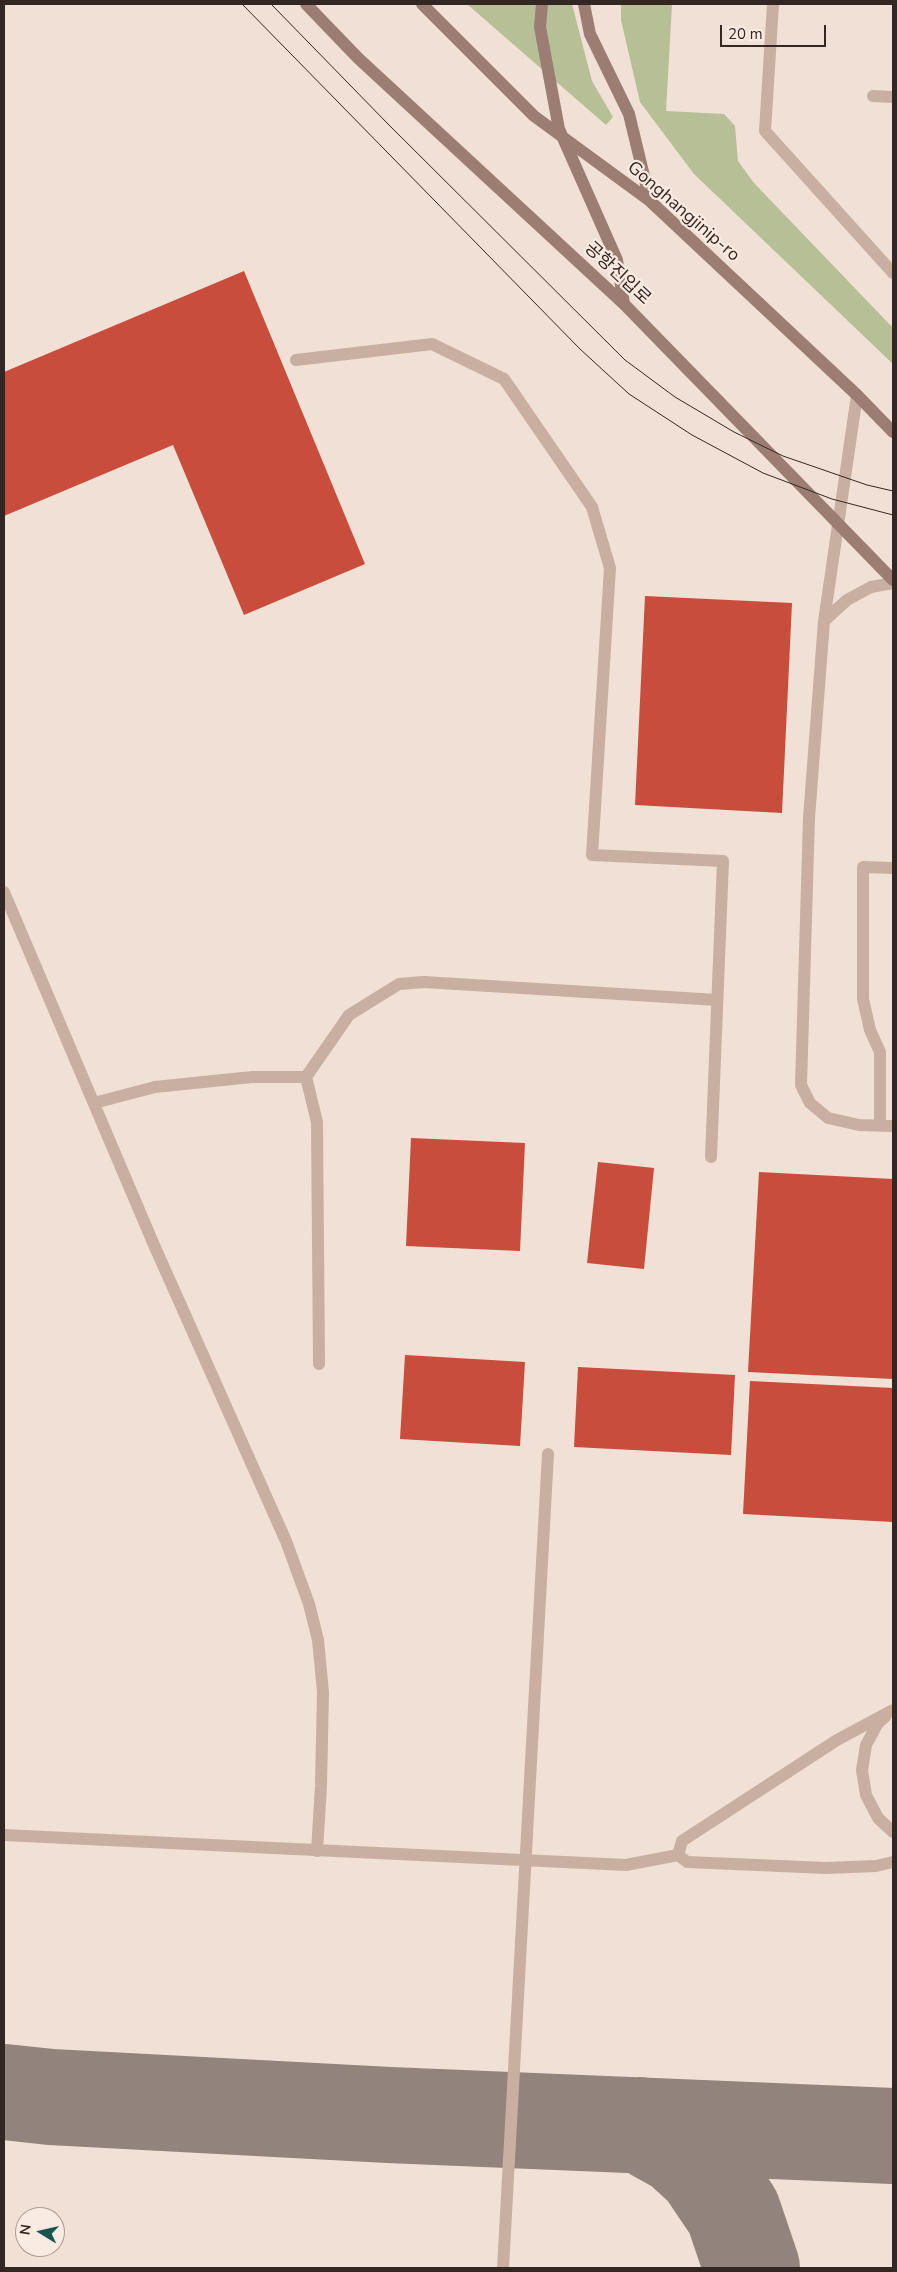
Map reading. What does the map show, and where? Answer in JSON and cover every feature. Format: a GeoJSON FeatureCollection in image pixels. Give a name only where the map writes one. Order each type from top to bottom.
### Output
{"type":"FeatureCollection","features":[{"type":"Feature","properties":{"kind":"main road","name":"공항진입로"},"geometry":{"type":"LineString","coordinates":[[306,4],[358,58],[624,304],[893,581]]}},
{"type":"Feature","properties":{"kind":"main road","name":"Gonghangjinip-ro"},"geometry":{"type":"LineString","coordinates":[[422,4],[534,116],[650,201],[857,395],[893,432]]}},
{"type":"Feature","properties":{"kind":"main road"},"geometry":{"type":"LineString","coordinates":[[542,4],[540,27],[559,129],[617,260],[624,304]]}},
{"type":"Feature","properties":{"kind":"main road"},"geometry":{"type":"LineString","coordinates":[[584,4],[590,34],[629,114],[650,201]]}},
{"type":"Feature","properties":{"kind":"lane"},"geometry":{"type":"LineString","coordinates":[[773,4],[765,131],[893,273]]}},
{"type":"Feature","properties":{"kind":"lane"},"geometry":{"type":"LineString","coordinates":[[873,96],[893,97]]}},
{"type":"Feature","properties":{"kind":"lane"},"geometry":{"type":"LineString","coordinates":[[296,360],[432,344],[504,378],[592,507],[610,568],[592,855],[723,861],[711,1157]]}},
{"type":"Feature","properties":{"kind":"lane"},"geometry":{"type":"LineString","coordinates":[[857,395],[824,621],[806,876],[801,1085],[810,1103],[828,1118],[859,1125],[893,1126]]}},
{"type":"Feature","properties":{"kind":"lane"},"geometry":{"type":"LineString","coordinates":[[824,621],[847,600],[871,587],[893,581]]}},
{"type":"Feature","properties":{"kind":"lane"},"geometry":{"type":"LineString","coordinates":[[880,1125],[880,1052],[868,1023],[863,999],[863,867],[893,868]]}},
{"type":"Feature","properties":{"kind":"lane"},"geometry":{"type":"LineString","coordinates":[[4,892],[154,1245],[286,1541],[310,1604],[318,1640],[322,1692],[321,1786],[316,1851]]}},
{"type":"Feature","properties":{"kind":"lane"},"geometry":{"type":"LineString","coordinates":[[319,1364],[317,1122],[306,1077],[349,1015],[399,984],[424,982],[717,1000]]}},
{"type":"Feature","properties":{"kind":"lane"},"geometry":{"type":"LineString","coordinates":[[94,1103],[155,1087],[252,1077],[306,1077]]}},
{"type":"Feature","properties":{"kind":"lane"},"geometry":{"type":"LineString","coordinates":[[503,2268],[548,1454]]}},
{"type":"Feature","properties":{"kind":"lane"},"geometry":{"type":"LineString","coordinates":[[678,1854],[682,1841],[836,1740],[893,1710]]}},
{"type":"Feature","properties":{"kind":"lane"},"geometry":{"type":"LineString","coordinates":[[893,1710],[878,1723],[866,1745],[862,1770],[866,1795],[878,1818],[893,1832]]}},
{"type":"Feature","properties":{"kind":"lane"},"geometry":{"type":"LineString","coordinates":[[4,1835],[626,1865],[678,1854]]}},
{"type":"Feature","properties":{"kind":"lane"},"geometry":{"type":"LineString","coordinates":[[678,1854],[686,1862],[826,1868],[876,1866],[893,1862]]}},
{"type":"Feature","properties":{"kind":"green space"},"geometry":{"type":"Polygon","coordinates":[[[467,4],[572,4],[592,81],[613,117],[606,125],[467,4]]]}},
{"type":"Feature","properties":{"kind":"green space"},"geometry":{"type":"Polygon","coordinates":[[[621,4],[672,4],[666,111],[724,114],[735,126],[738,161],[754,183],[893,328],[893,364],[694,174],[640,102],[621,20],[621,4]]]}},
{"type":"Feature","properties":{"kind":"building"},"geometry":{"type":"Polygon","coordinates":[[[244,271],[365,564],[244,615],[173,445],[4,516],[4,372],[244,271]]]}},
{"type":"Feature","properties":{"kind":"building"},"geometry":{"type":"Polygon","coordinates":[[[645,596],[792,603],[782,813],[635,805],[645,596]]]}},
{"type":"Feature","properties":{"kind":"building"},"geometry":{"type":"Polygon","coordinates":[[[411,1138],[525,1143],[520,1251],[406,1246],[411,1138]]]}},
{"type":"Feature","properties":{"kind":"building"},"geometry":{"type":"Polygon","coordinates":[[[598,1162],[654,1168],[644,1269],[587,1263],[598,1162]]]}},
{"type":"Feature","properties":{"kind":"building"},"geometry":{"type":"Polygon","coordinates":[[[759,1172],[893,1179],[893,1379],[748,1372],[759,1172]]]}},
{"type":"Feature","properties":{"kind":"building"},"geometry":{"type":"Polygon","coordinates":[[[405,1355],[525,1362],[520,1446],[400,1439],[405,1355]]]}},
{"type":"Feature","properties":{"kind":"building"},"geometry":{"type":"Polygon","coordinates":[[[578,1367],[735,1375],[731,1455],[574,1447],[578,1367]]]}},
{"type":"Feature","properties":{"kind":"building"},"geometry":{"type":"Polygon","coordinates":[[[750,1381],[893,1388],[893,1522],[743,1514],[750,1381]]]}},
{"type":"Feature","properties":{"kind":"taxiway"},"geometry":{"type":"LineString","coordinates":[[4,2092],[51,2097],[389,2115],[893,2136]]}},
{"type":"Feature","properties":{"kind":"taxiway"},"geometry":{"type":"LineString","coordinates":[[640,2125],[680,2147],[704,2169],[733,2212],[752,2268]]}},
{"type":"Feature","properties":{"kind":"tram line"},"geometry":{"type":"LineString","coordinates":[[242,4],[580,349],[629,394],[692,435],[763,473],[832,499],[893,515]]}},
{"type":"Feature","properties":{"kind":"tram line"},"geometry":{"type":"LineString","coordinates":[[271,4],[388,124],[625,360],[675,397],[734,432],[783,456],[867,485],[893,491]]}}]}
